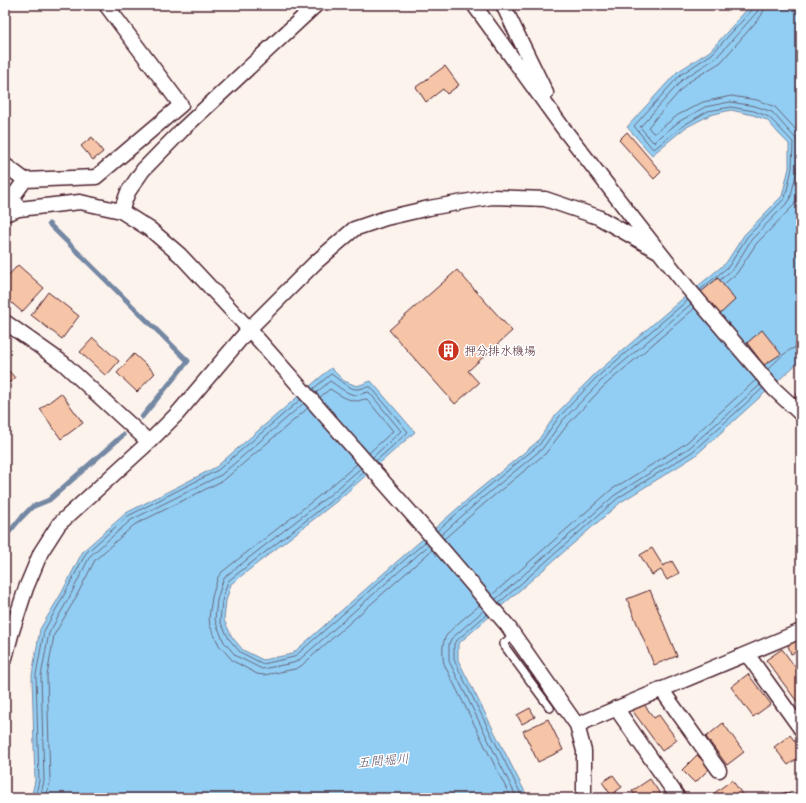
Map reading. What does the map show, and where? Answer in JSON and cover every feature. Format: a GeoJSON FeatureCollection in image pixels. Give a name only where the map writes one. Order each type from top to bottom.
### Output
{"type":"FeatureCollection","features":[{"type":"Feature","properties":{"kind":"street"},"geometry":{"type":"LineString","coordinates":[[5,166],[25,180],[96,177],[181,106],[106,5]]}},
{"type":"Feature","properties":{"kind":"street"},"geometry":{"type":"LineString","coordinates":[[121,211],[128,192],[143,170],[183,129],[316,5]]}},
{"type":"Feature","properties":{"kind":"street"},"geometry":{"type":"LineString","coordinates":[[474,5],[563,128],[658,251],[774,388],[801,414]]}},
{"type":"Feature","properties":{"kind":"street"},"geometry":{"type":"LineString","coordinates":[[503,5],[563,128]]}},
{"type":"Feature","properties":{"kind":"street"},"geometry":{"type":"LineString","coordinates":[[19,208],[12,198],[25,180]]}},
{"type":"Feature","properties":{"kind":"street"},"geometry":{"type":"LineString","coordinates":[[5,658],[26,588],[41,552],[59,524],[149,442],[177,414],[253,334],[315,263],[354,229],[386,218],[429,208],[492,197],[545,200],[598,217],[658,251]]}},
{"type":"Feature","properties":{"kind":"street"},"geometry":{"type":"LineString","coordinates":[[5,214],[19,208],[80,202],[121,211],[150,230],[180,255],[253,334],[384,482],[510,630],[577,725],[584,751],[584,798]]}},
{"type":"Feature","properties":{"kind":"street"},"geometry":{"type":"LineString","coordinates":[[5,322],[63,363],[149,442]]}},
{"type":"Feature","properties":{"kind":"street"},"geometry":{"type":"LineString","coordinates":[[577,725],[801,631]]}},
{"type":"Feature","properties":{"kind":"street"},"geometry":{"type":"LineString","coordinates":[[747,654],[801,729]]}},
{"type":"Feature","properties":{"kind":"street"},"geometry":{"type":"LineString","coordinates":[[661,690],[719,770]]}},
{"type":"Feature","properties":{"kind":"street"},"geometry":{"type":"LineString","coordinates":[[616,708],[677,796]]}},
{"type":"Feature","properties":{"kind":"lane"},"geometry":{"type":"LineString","coordinates":[[510,630],[503,644],[550,708]]}},
{"type":"Feature","properties":{"kind":"water","name":"五間堀川"},"geometry":{"type":"Polygon","coordinates":[[[751,5],[801,5],[801,360],[695,456],[621,502],[458,644],[458,660],[528,798],[31,798],[35,781],[32,675],[40,629],[61,594],[83,551],[126,513],[216,467],[331,368],[344,381],[357,386],[371,381],[415,432],[337,501],[231,584],[226,601],[224,620],[232,637],[243,650],[263,660],[292,654],[476,492],[537,442],[556,414],[594,375],[726,263],[744,235],[782,196],[789,168],[789,144],[767,120],[731,110],[710,115],[685,128],[652,155],[627,127],[677,72],[710,51],[751,5]]]}},
{"type":"Feature","properties":{"kind":"building"},"geometry":{"type":"Polygon","coordinates":[[[445,66],[459,85],[447,94],[443,89],[426,102],[416,87],[445,66]]]}},
{"type":"Feature","properties":{"kind":"building"},"geometry":{"type":"Polygon","coordinates":[[[627,132],[661,172],[654,179],[619,140],[627,132]]]}},
{"type":"Feature","properties":{"kind":"building"},"geometry":{"type":"Polygon","coordinates":[[[92,137],[103,152],[93,160],[81,146],[92,137]]]}},
{"type":"Feature","properties":{"kind":"building"},"geometry":{"type":"Polygon","coordinates":[[[18,265],[44,288],[22,312],[5,297],[5,279],[18,265]]]}},
{"type":"Feature","properties":{"kind":"building","name":"押分排水機場"},"geometry":{"type":"Polygon","coordinates":[[[457,270],[512,331],[468,371],[479,383],[455,404],[389,330],[457,270]]]}},
{"type":"Feature","properties":{"kind":"building"},"geometry":{"type":"Polygon","coordinates":[[[718,278],[735,300],[719,315],[701,292],[718,278]]]}},
{"type":"Feature","properties":{"kind":"building"},"geometry":{"type":"Polygon","coordinates":[[[48,292],[79,316],[62,339],[31,315],[48,292]]]}},
{"type":"Feature","properties":{"kind":"building"},"geometry":{"type":"Polygon","coordinates":[[[762,330],[781,354],[764,365],[747,343],[762,330]]]}},
{"type":"Feature","properties":{"kind":"building"},"geometry":{"type":"Polygon","coordinates":[[[93,338],[119,361],[106,376],[80,352],[93,338]]]}},
{"type":"Feature","properties":{"kind":"building"},"geometry":{"type":"Polygon","coordinates":[[[134,354],[155,373],[137,392],[117,373],[134,354]]]}},
{"type":"Feature","properties":{"kind":"building"},"geometry":{"type":"Polygon","coordinates":[[[9,371],[15,378],[9,383],[5,379],[5,373],[9,371]]]}},
{"type":"Feature","properties":{"kind":"building"},"geometry":{"type":"Polygon","coordinates":[[[801,391],[801,405],[794,396],[801,391]]]}},
{"type":"Feature","properties":{"kind":"building"},"geometry":{"type":"Polygon","coordinates":[[[61,393],[83,423],[61,439],[40,409],[61,393]]]}},
{"type":"Feature","properties":{"kind":"building"},"geometry":{"type":"Polygon","coordinates":[[[652,548],[663,566],[672,561],[679,573],[667,580],[661,570],[652,575],[640,555],[652,548]]]}},
{"type":"Feature","properties":{"kind":"building"},"geometry":{"type":"Polygon","coordinates":[[[650,590],[677,656],[654,665],[627,599],[650,590]]]}},
{"type":"Feature","properties":{"kind":"building"},"geometry":{"type":"Polygon","coordinates":[[[801,634],[801,650],[791,654],[786,640],[801,634]]]}},
{"type":"Feature","properties":{"kind":"building"},"geometry":{"type":"Polygon","coordinates":[[[782,649],[798,671],[801,668],[801,707],[766,660],[782,649]]]}},
{"type":"Feature","properties":{"kind":"building"},"geometry":{"type":"Polygon","coordinates":[[[748,674],[771,704],[753,717],[731,687],[748,674]]]}},
{"type":"Feature","properties":{"kind":"building"},"geometry":{"type":"Polygon","coordinates":[[[643,703],[654,718],[659,715],[677,740],[662,751],[632,710],[643,703]]]}},
{"type":"Feature","properties":{"kind":"building"},"geometry":{"type":"Polygon","coordinates":[[[530,708],[535,717],[522,724],[517,715],[530,708]]]}},
{"type":"Feature","properties":{"kind":"building"},"geometry":{"type":"Polygon","coordinates":[[[548,719],[563,750],[538,762],[523,731],[548,719]]]}},
{"type":"Feature","properties":{"kind":"building"},"geometry":{"type":"Polygon","coordinates":[[[723,723],[744,752],[727,765],[706,737],[723,723]]]}},
{"type":"Feature","properties":{"kind":"building"},"geometry":{"type":"Polygon","coordinates":[[[790,735],[801,749],[801,756],[788,765],[774,747],[790,735]]]}},
{"type":"Feature","properties":{"kind":"building"},"geometry":{"type":"Polygon","coordinates":[[[697,755],[710,768],[695,783],[682,770],[697,755]]]}},
{"type":"Feature","properties":{"kind":"building"},"geometry":{"type":"Polygon","coordinates":[[[613,775],[622,787],[611,795],[602,782],[613,775]]]}},
{"type":"Feature","properties":{"kind":"building"},"geometry":{"type":"Polygon","coordinates":[[[650,779],[663,798],[637,798],[632,791],[650,779]]]}},
{"type":"Feature","properties":{"kind":"building"},"geometry":{"type":"Polygon","coordinates":[[[732,780],[745,798],[715,798],[713,794],[732,780]]]}},
{"type":"Feature","properties":{"kind":"waterway"},"geometry":{"type":"LineString","coordinates":[[49,224],[188,361],[142,417]]}},
{"type":"Feature","properties":{"kind":"waterway"},"geometry":{"type":"LineString","coordinates":[[6,536],[32,507],[49,500],[123,435]]}},
{"type":"Feature","properties":{"kind":"place","name":"押分排水機場"},"geometry":{"type":"Point","coordinates":[449,351]}}]}
